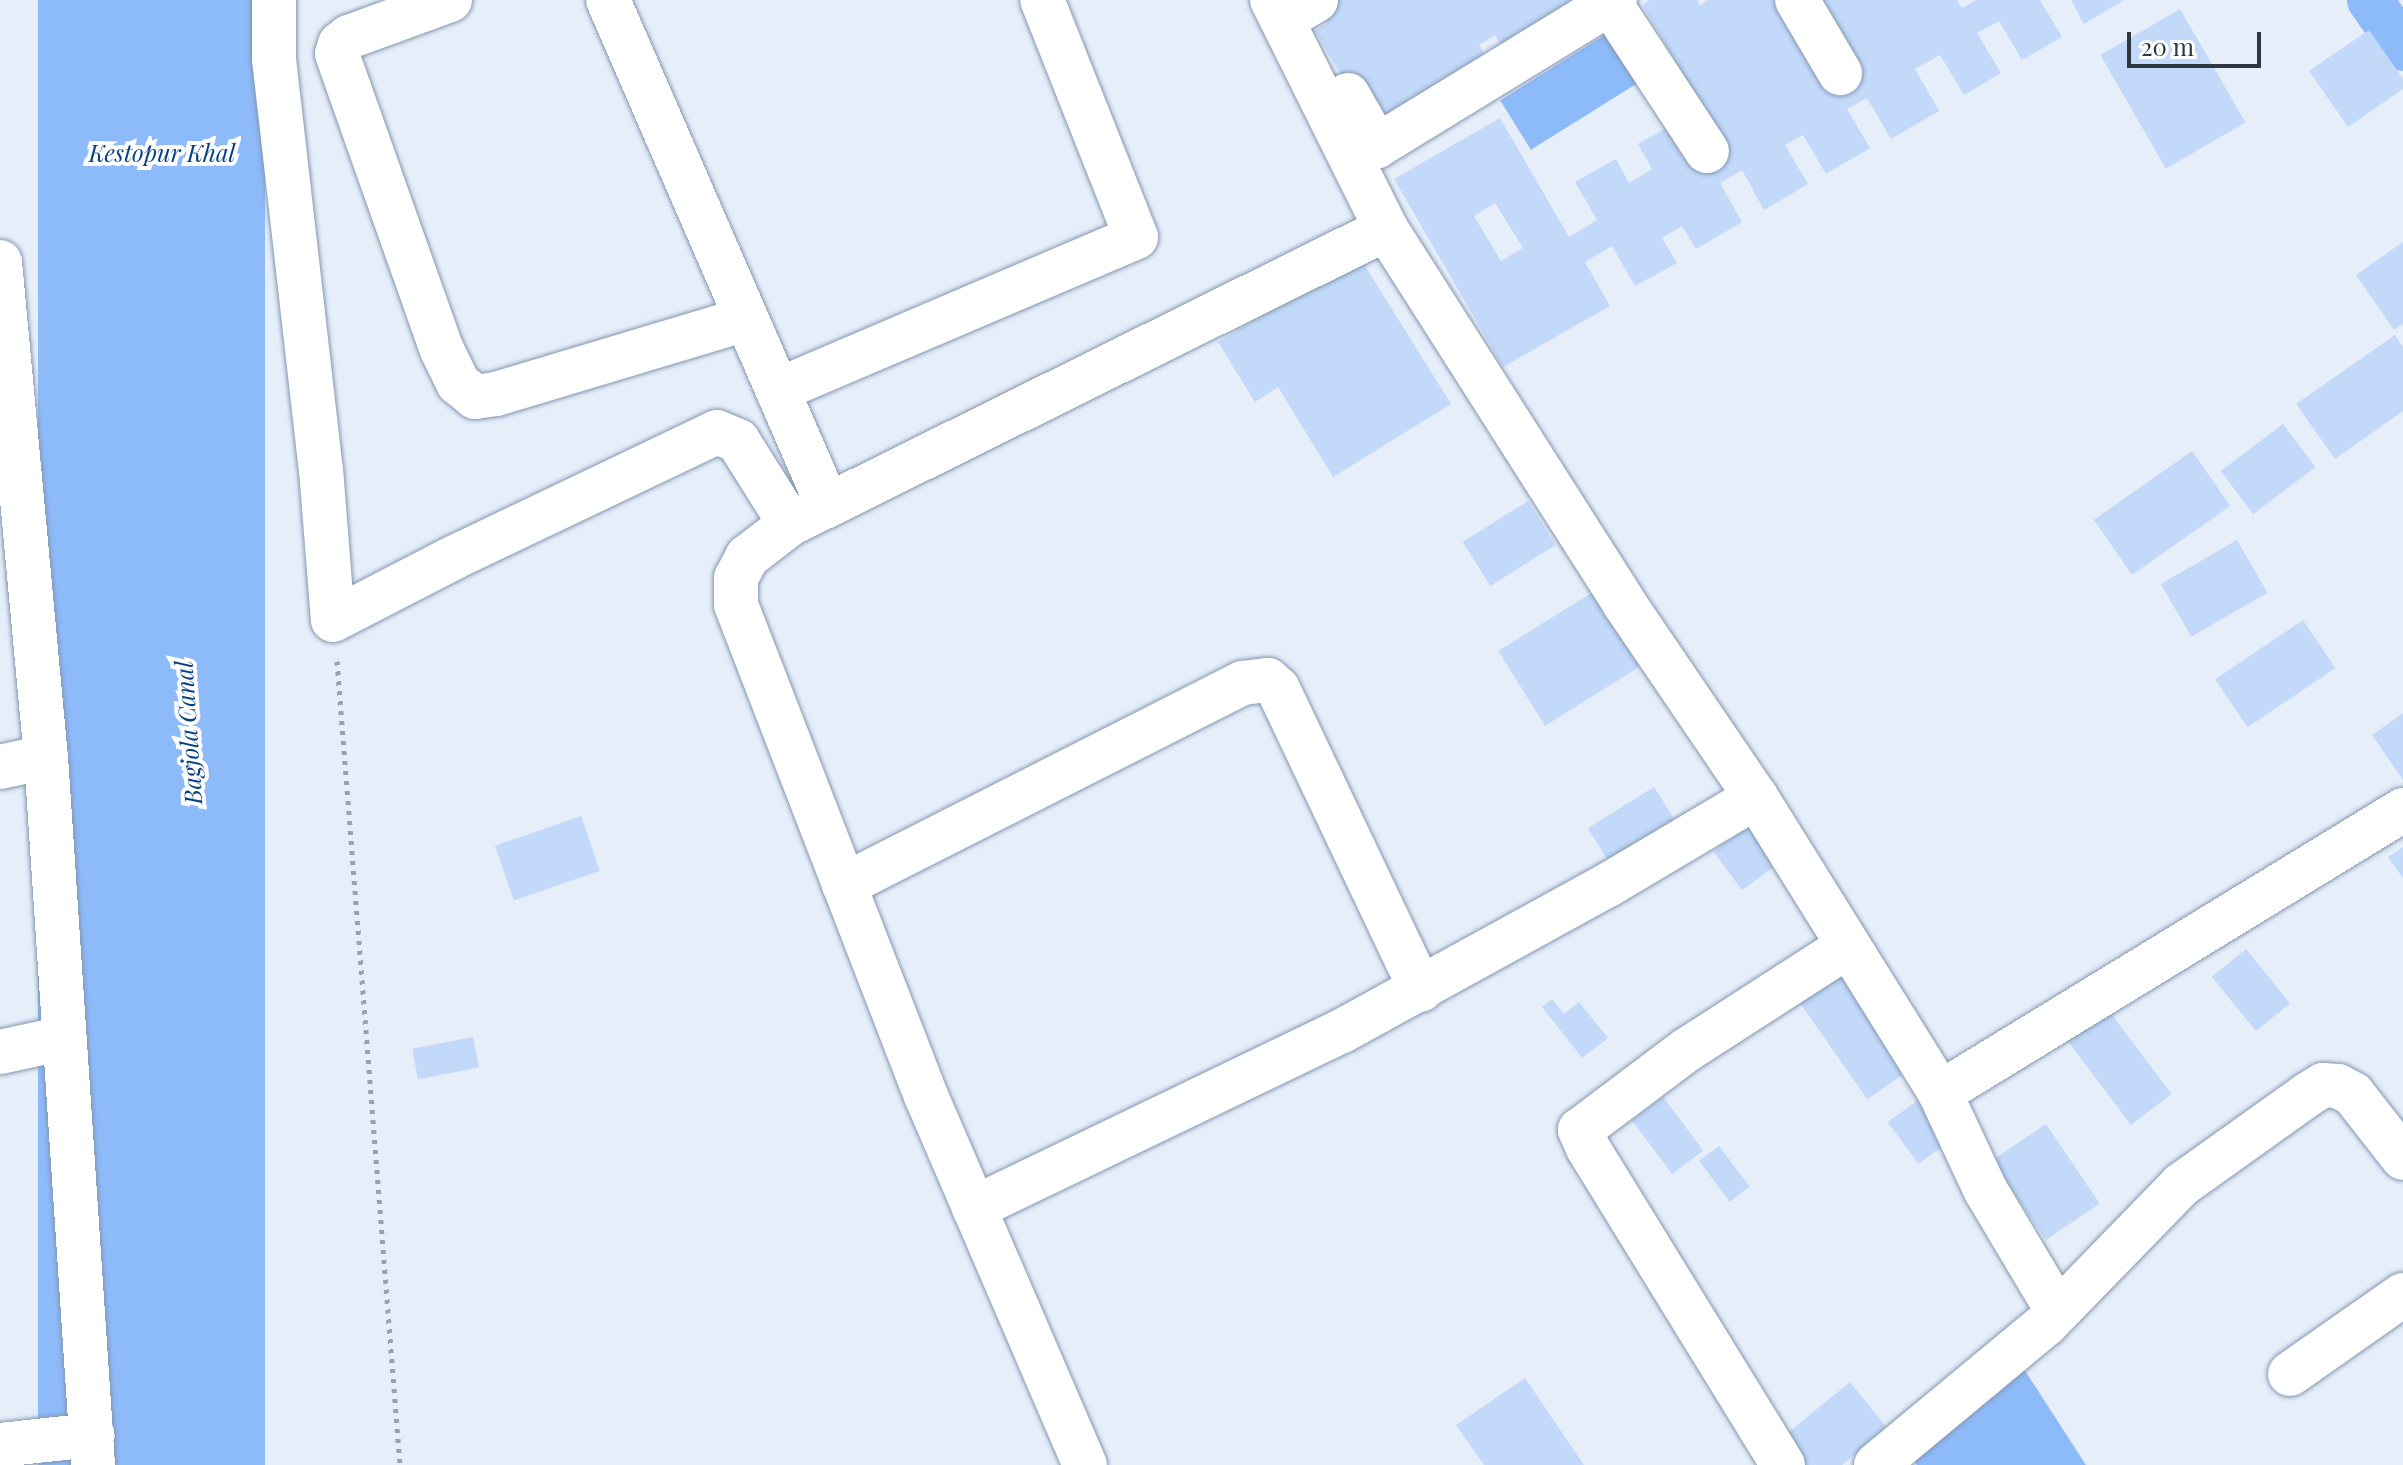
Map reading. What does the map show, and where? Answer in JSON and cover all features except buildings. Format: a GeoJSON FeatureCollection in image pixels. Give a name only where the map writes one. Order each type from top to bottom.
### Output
{"type":"FeatureCollection","features":[{"type":"Feature","properties":{"kind":"street"},"geometry":{"type":"LineString","coordinates":[[274,0],[274,59],[321,469],[333,620],[455,557],[717,432],[738,441],[809,514]]}},
{"type":"Feature","properties":{"kind":"street"},"geometry":{"type":"LineString","coordinates":[[450,0],[349,37],[340,44],[337,54],[442,350],[458,383],[475,397],[496,394],[746,319]]}},
{"type":"Feature","properties":{"kind":"street"},"geometry":{"type":"LineString","coordinates":[[608,0],[778,390],[809,514]]}},
{"type":"Feature","properties":{"kind":"street"},"geometry":{"type":"LineString","coordinates":[[778,390],[1136,237],[1042,0]]}},
{"type":"Feature","properties":{"kind":"street"},"geometry":{"type":"LineString","coordinates":[[1797,0],[1840,73]]}},
{"type":"Feature","properties":{"kind":"street"},"geometry":{"type":"LineString","coordinates":[[1294,3],[1377,146],[1613,2],[1707,151]]}},
{"type":"Feature","properties":{"kind":"street"},"geometry":{"type":"LineString","coordinates":[[1294,3],[1386,229],[1624,603],[1756,797],[1940,1093],[1986,1191],[2048,1289],[2057,1310]]}},
{"type":"Feature","properties":{"kind":"street"},"geometry":{"type":"LineString","coordinates":[[1085,1465],[974,1208],[844,885],[736,605],[736,578],[747,557],[809,514],[1386,229]]}},
{"type":"Feature","properties":{"kind":"street"},"geometry":{"type":"LineString","coordinates":[[0,262],[46,757],[92,1450],[0,1445]]}},
{"type":"Feature","properties":{"kind":"street"},"geometry":{"type":"LineString","coordinates":[[844,885],[1243,683],[1268,680],[1278,689],[1421,990]]}},
{"type":"Feature","properties":{"kind":"street"},"geometry":{"type":"LineString","coordinates":[[0,767],[46,757]]}},
{"type":"Feature","properties":{"kind":"street"},"geometry":{"type":"LineString","coordinates":[[974,1208],[1421,990],[1756,797]]}},
{"type":"Feature","properties":{"kind":"street"},"geometry":{"type":"LineString","coordinates":[[1940,1093],[2403,810]]}},
{"type":"Feature","properties":{"kind":"street"},"geometry":{"type":"LineString","coordinates":[[1783,1465],[1588,1148],[1580,1130],[1688,1049],[1848,946]]}},
{"type":"Feature","properties":{"kind":"street"},"geometry":{"type":"LineString","coordinates":[[0,1052],[64,1038]]}},
{"type":"Feature","properties":{"kind":"street"},"geometry":{"type":"LineString","coordinates":[[1876,1465],[2046,1324],[2181,1185],[2323,1085],[2338,1086],[2353,1094],[2403,1158]]}},
{"type":"Feature","properties":{"kind":"street"},"geometry":{"type":"LineString","coordinates":[[2290,1374],[2403,1295]]}},
{"type":"Feature","properties":{"kind":"path"},"geometry":{"type":"LineString","coordinates":[[333,620],[400,1465]]}},
{"type":"Feature","properties":{"kind":"water","name":"Kestopur Khal"},"geometry":{"type":"Polygon","coordinates":[[[38,0],[265,0],[265,1465],[38,1465],[38,0]]]}},
{"type":"Feature","properties":{"kind":"water"},"geometry":{"type":"Polygon","coordinates":[[[1613,30],[1644,79],[1531,150],[1500,100],[1613,30]]]}},
{"type":"Feature","properties":{"kind":"water"},"geometry":{"type":"Polygon","coordinates":[[[2020,1363],[2086,1465],[1917,1465],[1910,1456],[2020,1363]]]}},
{"type":"Feature","properties":{"kind":"waterway"},"geometry":{"type":"LineString","coordinates":[[2370,0],[2403,48]]}},
{"type":"Feature","properties":{"kind":"water label","name":"Bagjola Canal"},"geometry":{"type":"Point","coordinates":[188,733]}}]}
